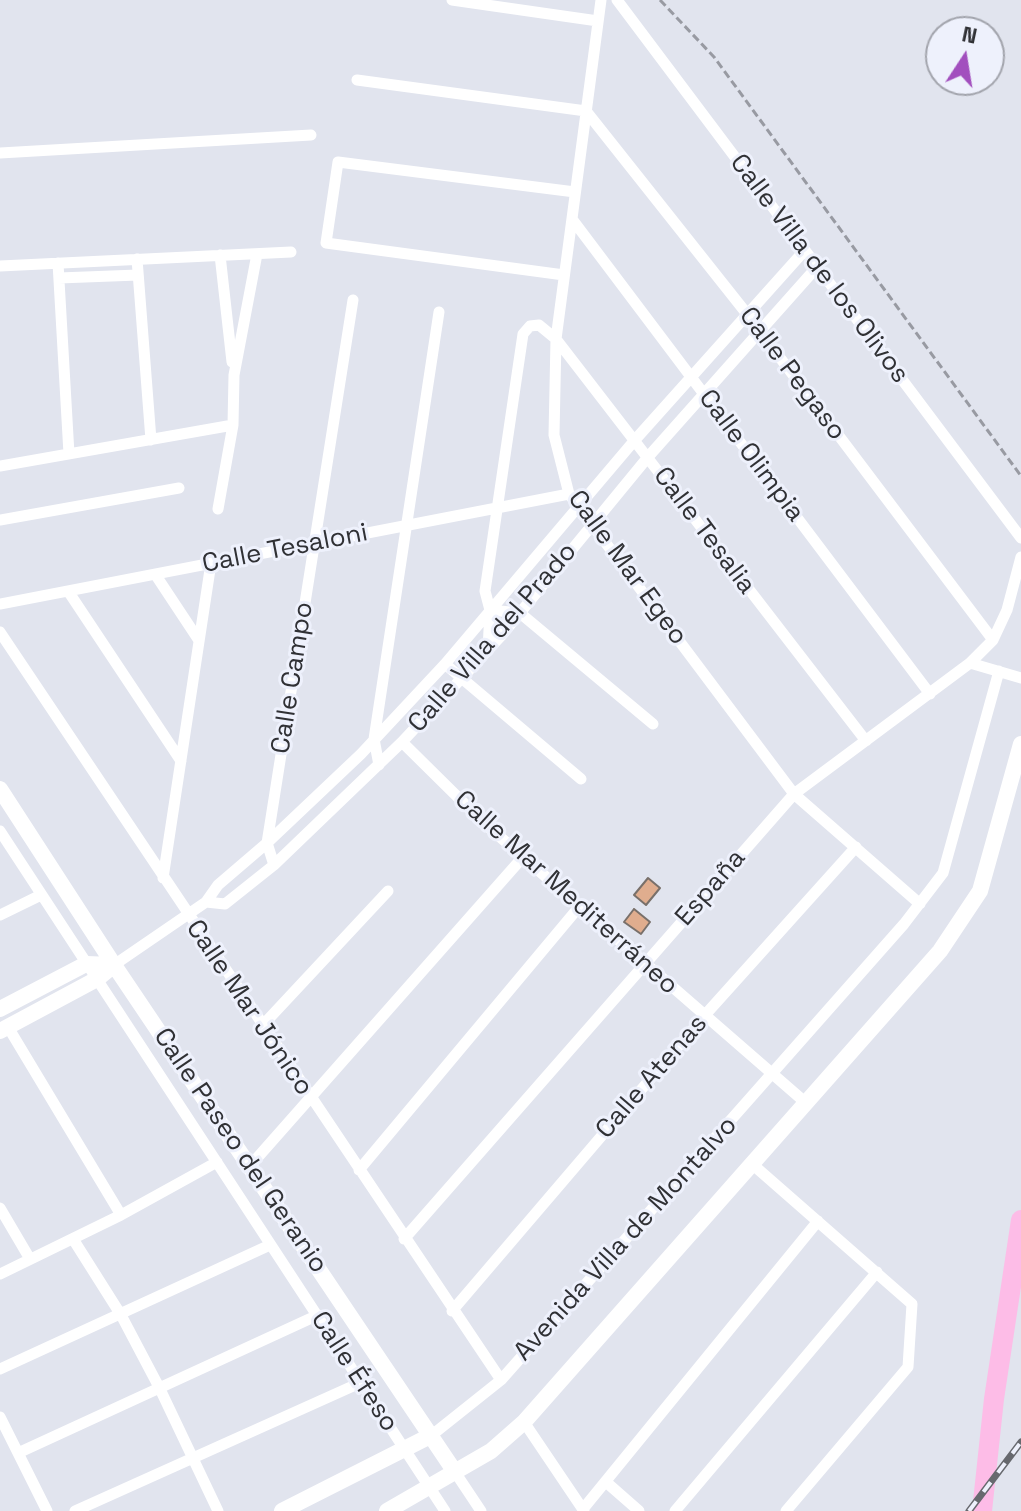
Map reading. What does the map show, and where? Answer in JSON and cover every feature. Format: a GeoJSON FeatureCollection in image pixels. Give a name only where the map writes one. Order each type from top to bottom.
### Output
{"type":"FeatureCollection","features":[{"type":"Feature","properties":{"kind":"highway"},"geometry":{"type":"LineString","coordinates":[[982,1511],[994,1399],[1021,1220]]}},
{"type":"Feature","properties":{"kind":"street"},"geometry":{"type":"LineString","coordinates":[[452,0],[598,21]]}},
{"type":"Feature","properties":{"kind":"street","name":"Calle Mar Egeo"},"geometry":{"type":"LineString","coordinates":[[601,0],[556,339],[554,435],[569,494],[794,794],[920,904]]}},
{"type":"Feature","properties":{"kind":"street","name":"Calle Villa de los Olivos"},"geometry":{"type":"LineString","coordinates":[[617,0],[1021,538]]}},
{"type":"Feature","properties":{"kind":"street"},"geometry":{"type":"LineString","coordinates":[[357,80],[586,111]]}},
{"type":"Feature","properties":{"kind":"street","name":"Calle Pegaso"},"geometry":{"type":"LineString","coordinates":[[586,111],[747,314],[993,640]]}},
{"type":"Feature","properties":{"kind":"street"},"geometry":{"type":"LineString","coordinates":[[0,153],[311,135]]}},
{"type":"Feature","properties":{"kind":"street"},"geometry":{"type":"LineString","coordinates":[[564,275],[326,243],[338,162],[575,192]]}},
{"type":"Feature","properties":{"kind":"street","name":"Calle Olimpia"},"geometry":{"type":"LineString","coordinates":[[572,219],[930,694]]}},
{"type":"Feature","properties":{"kind":"street","name":"Calle Villa del Prado"},"geometry":{"type":"LineString","coordinates":[[114,965],[206,902],[218,885],[267,843],[374,739],[445,664],[634,441],[805,250]]}},
{"type":"Feature","properties":{"kind":"street"},"geometry":{"type":"LineString","coordinates":[[0,266],[291,252]]}},
{"type":"Feature","properties":{"kind":"street"},"geometry":{"type":"LineString","coordinates":[[234,375],[257,254]]}},
{"type":"Feature","properties":{"kind":"street"},"geometry":{"type":"LineString","coordinates":[[218,509],[233,425],[234,375],[220,255]]}},
{"type":"Feature","properties":{"kind":"street"},"geometry":{"type":"LineString","coordinates":[[137,259],[151,440]]}},
{"type":"Feature","properties":{"kind":"street"},"geometry":{"type":"LineString","coordinates":[[58,263],[69,454]]}},
{"type":"Feature","properties":{"kind":"street","name":"Calle Villa del Prado"},"geometry":{"type":"LineString","coordinates":[[206,902],[225,904],[274,865],[463,679],[648,457],[817,267]]}},
{"type":"Feature","properties":{"kind":"street"},"geometry":{"type":"LineString","coordinates":[[59,278],[138,275]]}},
{"type":"Feature","properties":{"kind":"street","name":"Calle Campo"},"geometry":{"type":"LineString","coordinates":[[274,865],[267,843],[353,300]]}},
{"type":"Feature","properties":{"kind":"street"},"geometry":{"type":"LineString","coordinates":[[379,765],[374,739],[404,525],[439,312]]}},
{"type":"Feature","properties":{"kind":"street","name":"Calle Tesalia"},"geometry":{"type":"LineString","coordinates":[[499,507],[523,334],[530,326],[539,325],[556,339],[866,741]]}},
{"type":"Feature","properties":{"kind":"street"},"geometry":{"type":"LineString","coordinates":[[0,466],[233,425]]}},
{"type":"Feature","properties":{"kind":"street"},"geometry":{"type":"LineString","coordinates":[[0,520],[179,488]]}},
{"type":"Feature","properties":{"kind":"street","name":"Calle Tesaloni"},"geometry":{"type":"LineString","coordinates":[[0,604],[569,494]]}},
{"type":"Feature","properties":{"kind":"street"},"geometry":{"type":"LineString","coordinates":[[488,650],[490,610],[485,591],[499,507]]}},
{"type":"Feature","properties":{"kind":"street","name":"España"},"geometry":{"type":"LineString","coordinates":[[404,1239],[794,794],[930,694],[970,663],[993,640],[1007,610],[1021,557]]}},
{"type":"Feature","properties":{"kind":"street"},"geometry":{"type":"LineString","coordinates":[[163,878],[211,563]]}},
{"type":"Feature","properties":{"kind":"street"},"geometry":{"type":"LineString","coordinates":[[155,574],[198,639]]}},
{"type":"Feature","properties":{"kind":"street"},"geometry":{"type":"LineString","coordinates":[[68,591],[181,761]]}},
{"type":"Feature","properties":{"kind":"street"},"geometry":{"type":"LineString","coordinates":[[490,610],[520,613],[653,724]]}},
{"type":"Feature","properties":{"kind":"street","name":"Calle Mar Jónico"},"geometry":{"type":"LineString","coordinates":[[0,632],[309,1099],[501,1380]]}},
{"type":"Feature","properties":{"kind":"street"},"geometry":{"type":"LineString","coordinates":[[970,663],[1021,678]]}},
{"type":"Feature","properties":{"kind":"street"},"geometry":{"type":"LineString","coordinates":[[445,664],[581,779]]}},
{"type":"Feature","properties":{"kind":"street","name":"Avenida Villa de Montalvo"},"geometry":{"type":"LineString","coordinates":[[282,1511],[432,1435],[501,1380],[920,904],[943,873],[999,671]]}},
{"type":"Feature","properties":{"kind":"street","name":"Calle Mar Mediterráneo"},"geometry":{"type":"LineString","coordinates":[[402,742],[523,857],[806,1103]]}},
{"type":"Feature","properties":{"kind":"street","name":"Avenida Villa de Montalvo"},"geometry":{"type":"LineString","coordinates":[[387,1511],[491,1451],[524,1422],[940,951],[980,891],[1021,744]]}},
{"type":"Feature","properties":{"kind":"street","name":"Calle Paseo del Geranio"},"geometry":{"type":"LineString","coordinates":[[0,789],[114,965],[481,1511]]}},
{"type":"Feature","properties":{"kind":"street","name":"Calle Éfeso"},"geometry":{"type":"LineString","coordinates":[[0,831],[445,1511]]}},
{"type":"Feature","properties":{"kind":"street","name":"Calle Atenas"},"geometry":{"type":"LineString","coordinates":[[452,1311],[705,1015],[856,847]]}},
{"type":"Feature","properties":{"kind":"street"},"geometry":{"type":"LineString","coordinates":[[250,1166],[523,857]]}},
{"type":"Feature","properties":{"kind":"street"},"geometry":{"type":"LineString","coordinates":[[262,1026],[388,891]]}},
{"type":"Feature","properties":{"kind":"street"},"geometry":{"type":"LineString","coordinates":[[0,915],[41,895]]}},
{"type":"Feature","properties":{"kind":"street"},"geometry":{"type":"LineString","coordinates":[[359,1170],[579,907]]}},
{"type":"Feature","properties":{"kind":"street"},"geometry":{"type":"LineString","coordinates":[[0,1009],[86,964],[114,965]]}},
{"type":"Feature","properties":{"kind":"street"},"geometry":{"type":"LineString","coordinates":[[114,965],[97,979],[4,1029],[121,1215]]}},
{"type":"Feature","properties":{"kind":"street"},"geometry":{"type":"LineString","coordinates":[[0,1274],[121,1215],[217,1162]]}},
{"type":"Feature","properties":{"kind":"street"},"geometry":{"type":"LineString","coordinates":[[751,1163],[912,1304],[908,1367],[786,1511]]}},
{"type":"Feature","properties":{"kind":"street"},"geometry":{"type":"LineString","coordinates":[[0,1208],[30,1259]]}},
{"type":"Feature","properties":{"kind":"street"},"geometry":{"type":"LineString","coordinates":[[524,1422],[584,1510],[818,1221]]}},
{"type":"Feature","properties":{"kind":"street"},"geometry":{"type":"LineString","coordinates":[[73,1239],[121,1315],[218,1511]]}},
{"type":"Feature","properties":{"kind":"street"},"geometry":{"type":"LineString","coordinates":[[0,1369],[270,1245]]}},
{"type":"Feature","properties":{"kind":"street"},"geometry":{"type":"LineString","coordinates":[[675,1511],[877,1272]]}},
{"type":"Feature","properties":{"kind":"street"},"geometry":{"type":"LineString","coordinates":[[18,1453],[318,1315]]}},
{"type":"Feature","properties":{"kind":"street"},"geometry":{"type":"LineString","coordinates":[[75,1511],[362,1382]]}},
{"type":"Feature","properties":{"kind":"street"},"geometry":{"type":"LineString","coordinates":[[0,1417],[47,1511]]}},
{"type":"Feature","properties":{"kind":"street"},"geometry":{"type":"LineString","coordinates":[[606,1482],[639,1511]]}},
{"type":"Feature","properties":{"kind":"path"},"geometry":{"type":"LineString","coordinates":[[660,0],[714,57],[1021,476]]}},
{"type":"Feature","properties":{"kind":"building"},"geometry":{"type":"Polygon","coordinates":[[[648,878],[660,888],[646,905],[634,895],[648,878]]]}},
{"type":"Feature","properties":{"kind":"building"},"geometry":{"type":"Polygon","coordinates":[[[634,909],[650,922],[641,934],[624,922],[634,909]]]}},
{"type":"Feature","properties":{"kind":"railway"},"geometry":{"type":"LineString","coordinates":[[969,1511],[1021,1442]]}}]}
